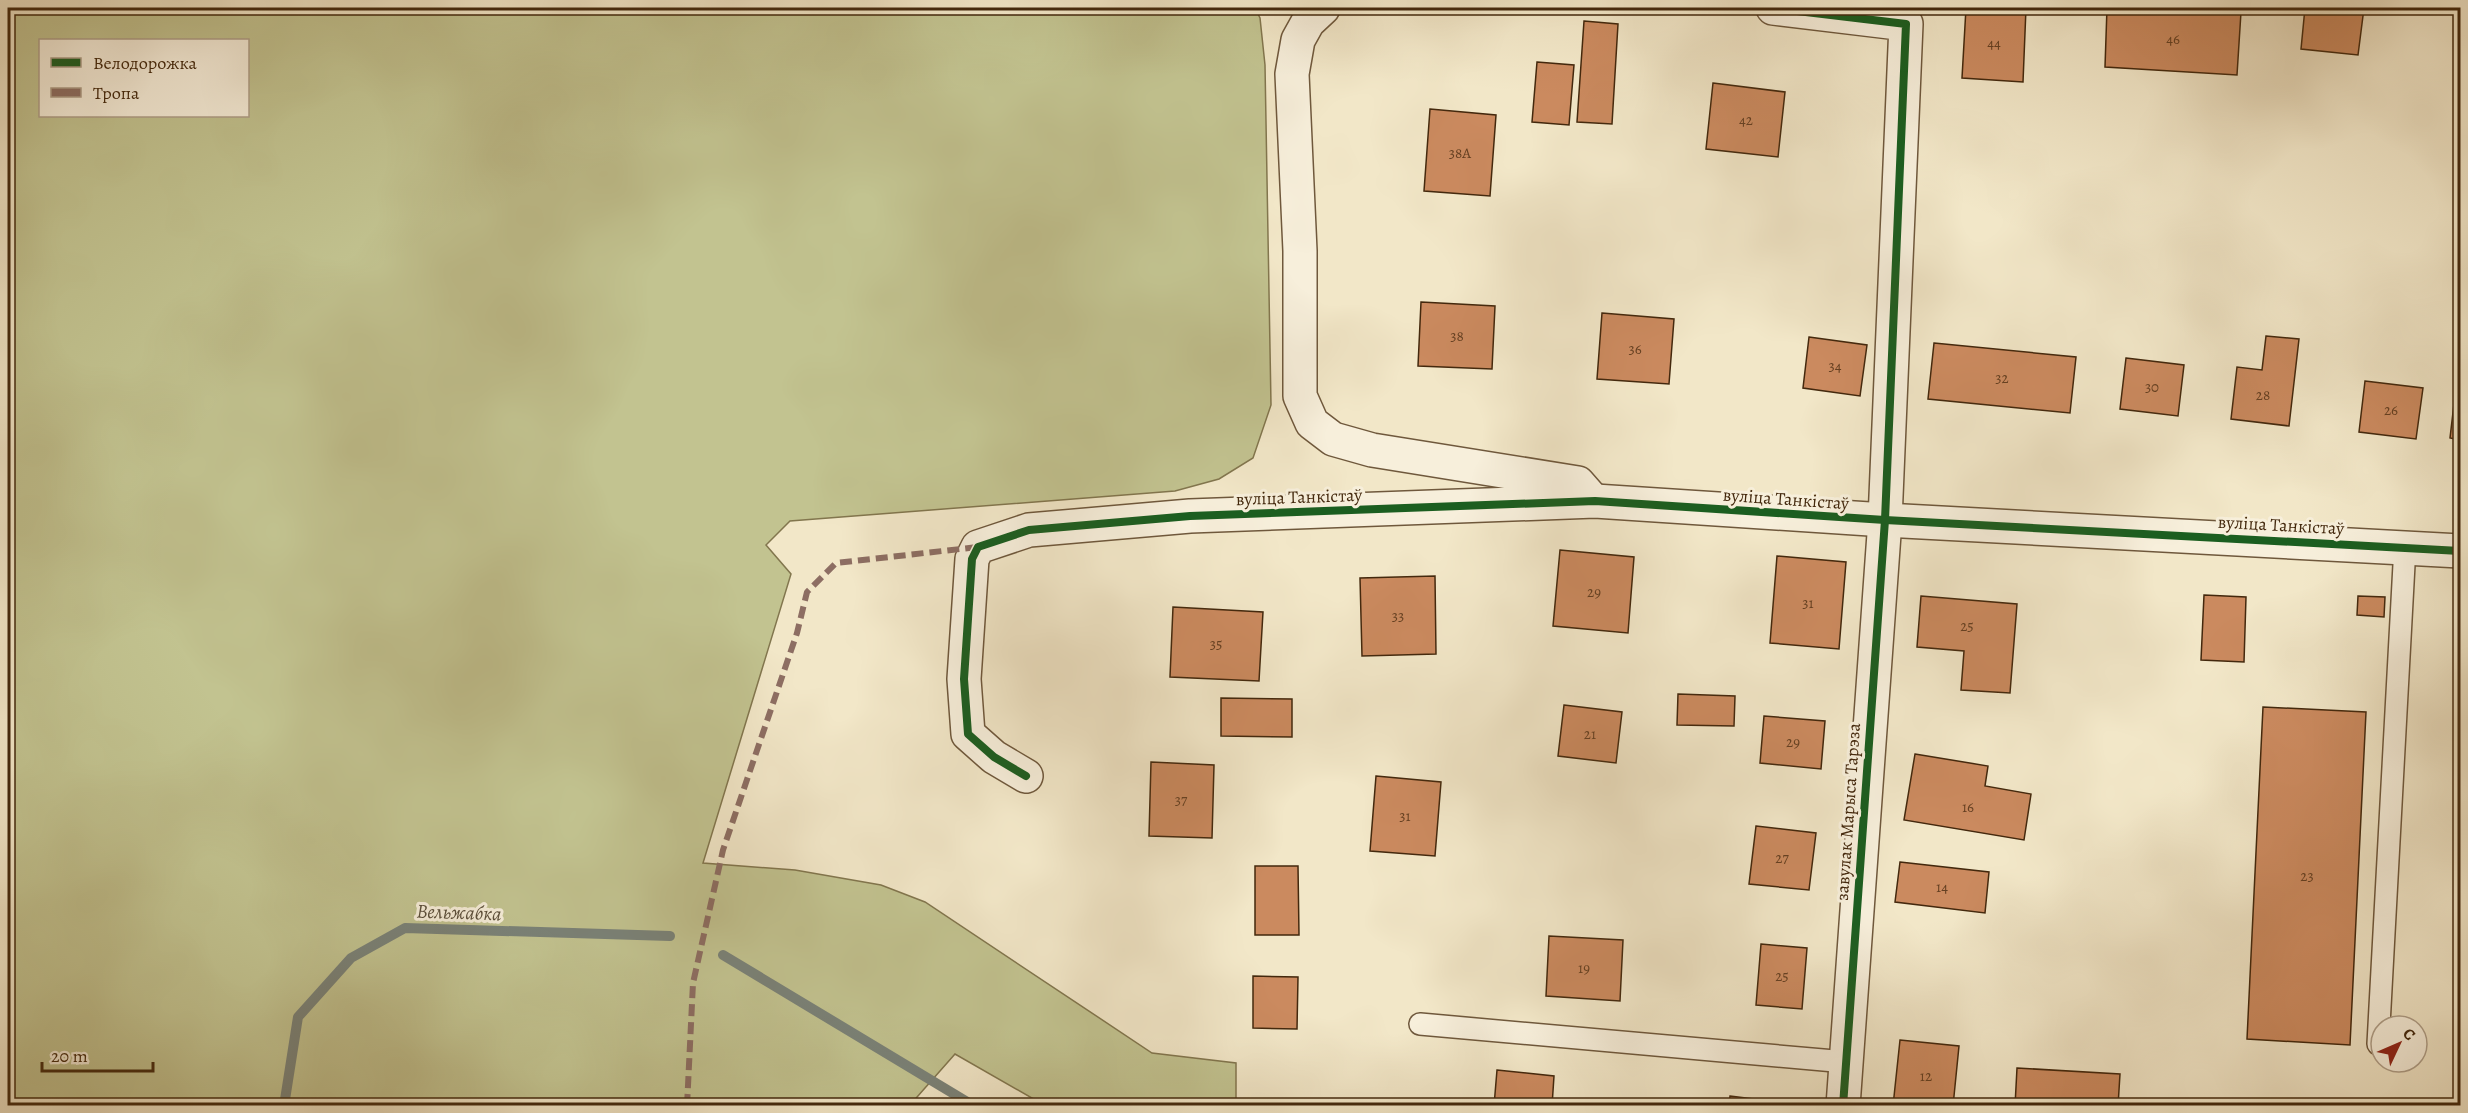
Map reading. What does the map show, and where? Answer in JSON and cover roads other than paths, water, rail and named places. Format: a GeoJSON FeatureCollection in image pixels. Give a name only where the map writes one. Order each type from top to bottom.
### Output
{"type":"FeatureCollection","features":[{"type":"Feature","properties":{"kind":"street"},"geometry":{"type":"LineString","coordinates":[[1323,8],[1308,22],[1298,40],[1292,74],[1300,251],[1299,396],[1312,423],[1333,439],[1372,450],[1578,483],[1595,501]]}},
{"type":"Feature","properties":{"kind":"street"},"geometry":{"type":"LineString","coordinates":[[1773,8],[1906,16],[1885,520]]}},
{"type":"Feature","properties":{"kind":"street","name":"вуліца Танкістаў"},"geometry":{"type":"LineString","coordinates":[[1026,776],[994,757],[968,734],[964,679],[972,559],[978,547],[1029,530],[1190,516],[1595,501],[1885,520],[2406,546],[2460,551]]}},
{"type":"Feature","properties":{"kind":"street","name":"завулак Марыса Тарэза"},"geometry":{"type":"LineString","coordinates":[[1843,1106],[1885,520]]}},
{"type":"Feature","properties":{"kind":"lane"},"geometry":{"type":"LineString","coordinates":[[2380,1014],[2406,546]]}},
{"type":"Feature","properties":{"kind":"lane"},"geometry":{"type":"LineString","coordinates":[[1420,1024],[1846,1062]]}},
{"type":"Feature","properties":{"kind":"waterway","name":"Вельжабка"},"geometry":{"type":"LineString","coordinates":[[284,1106],[298,1017],[351,958],[405,928],[670,936]]}},
{"type":"Feature","properties":{"kind":"waterway","name":"Вельжабка"},"geometry":{"type":"LineString","coordinates":[[723,955],[974,1106]]}}]}
